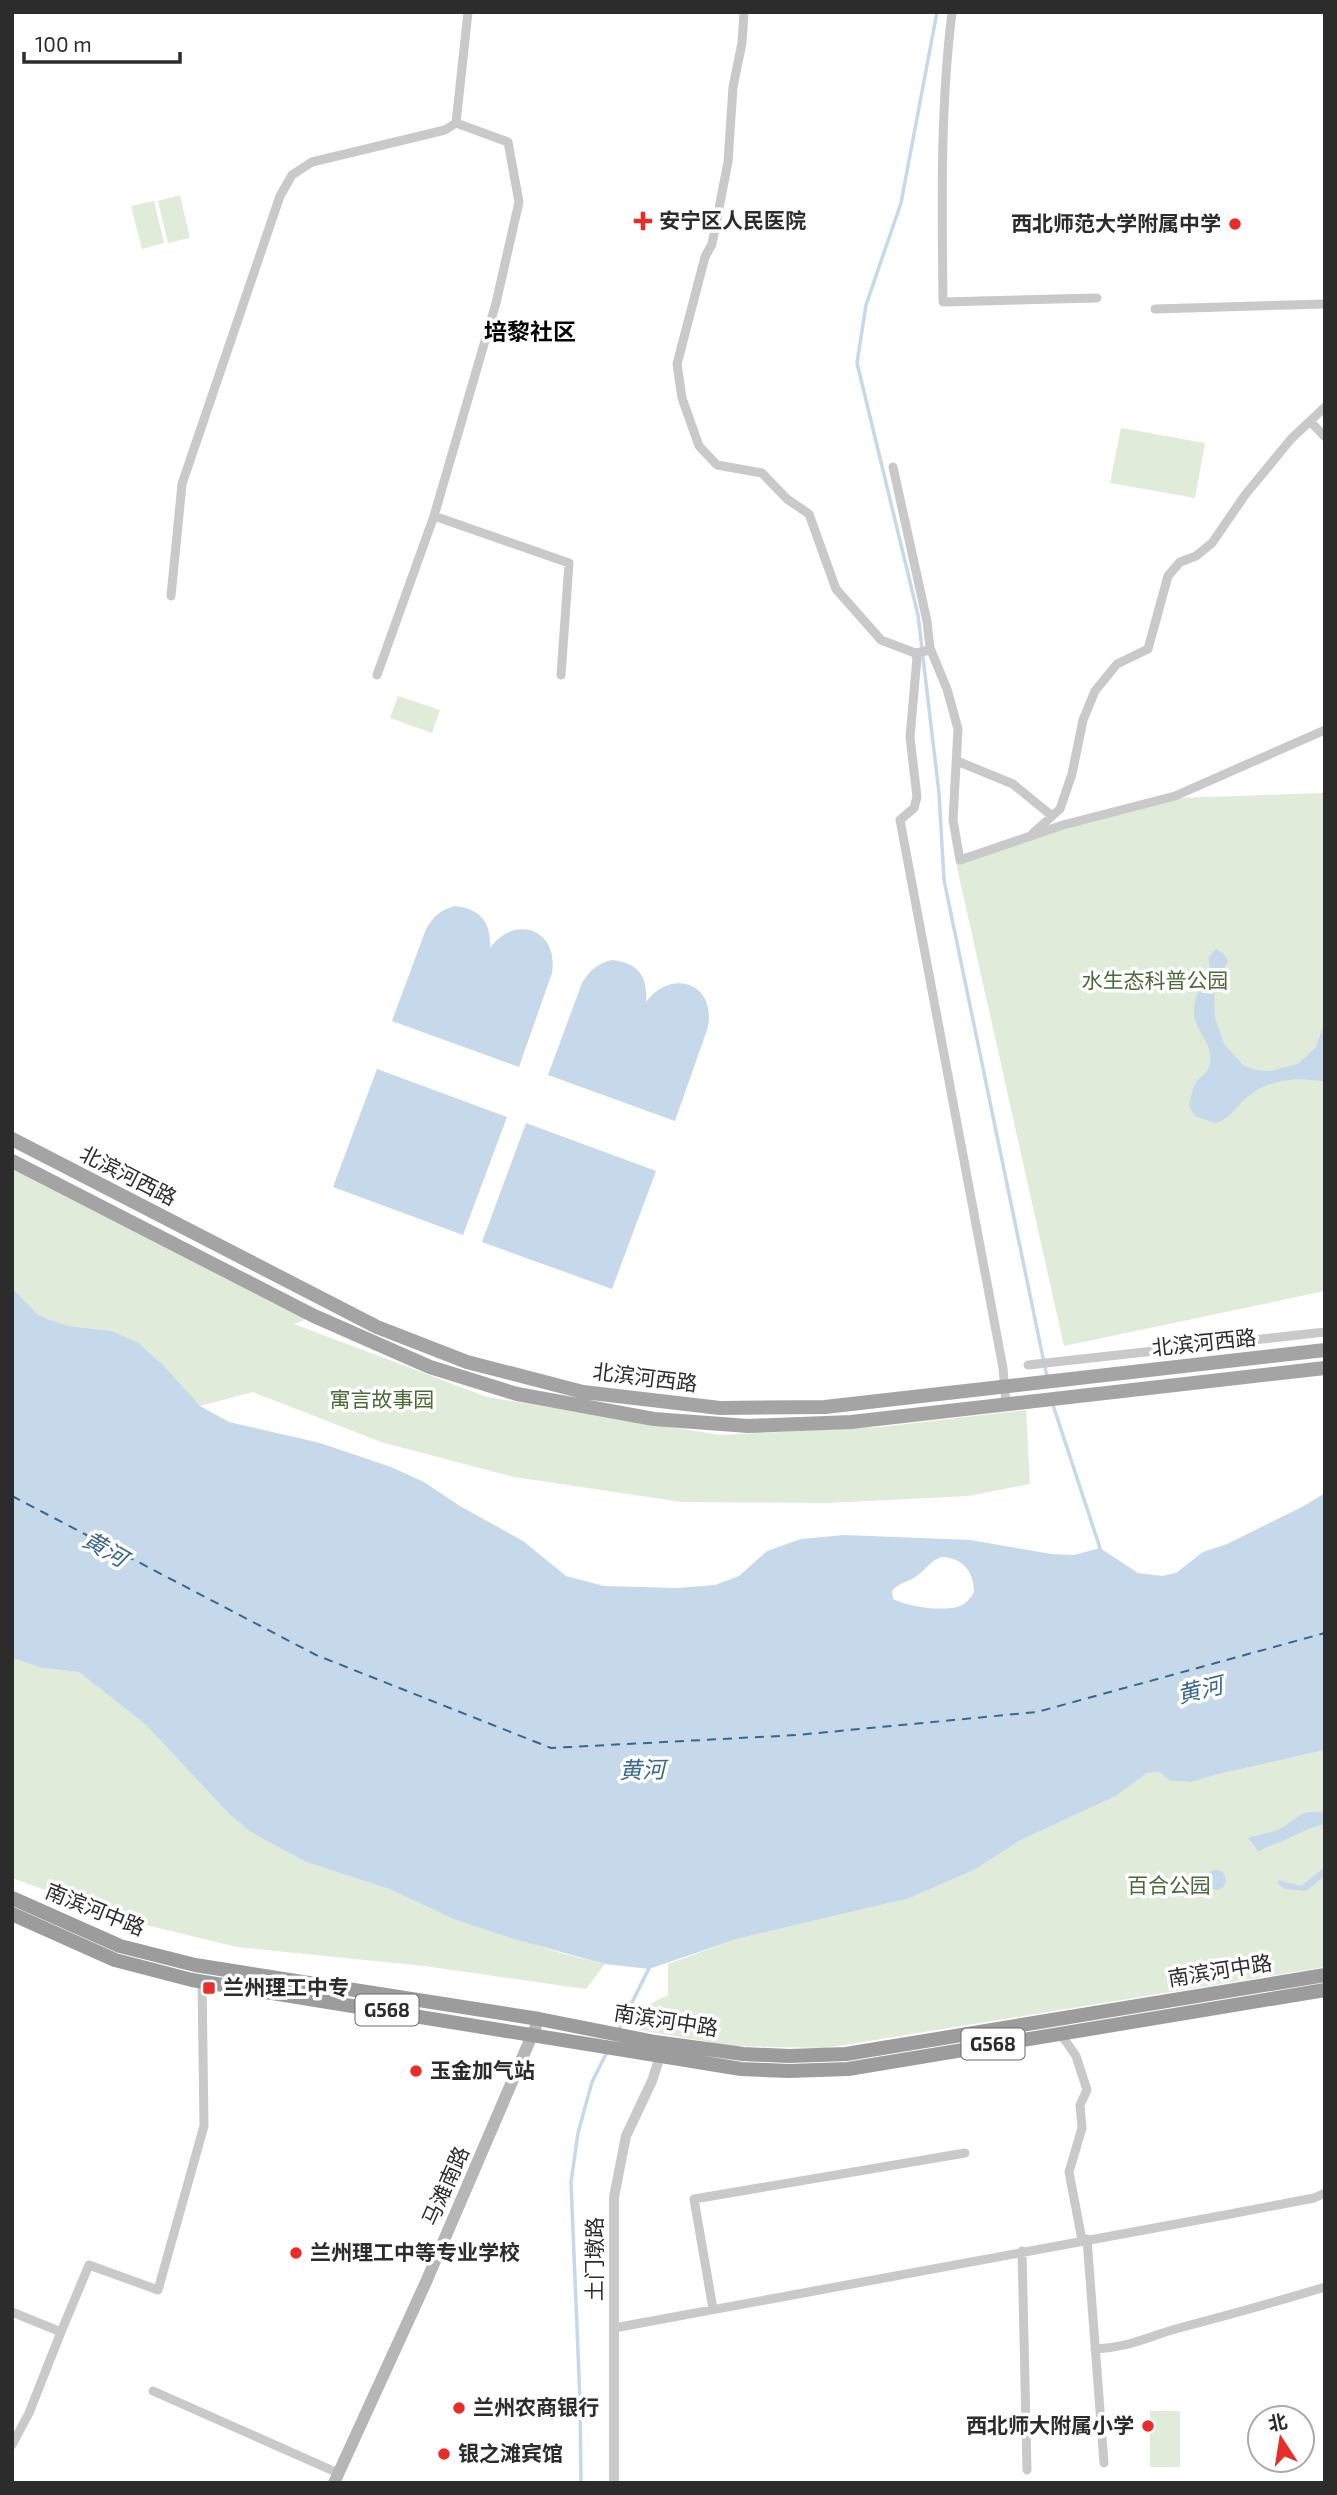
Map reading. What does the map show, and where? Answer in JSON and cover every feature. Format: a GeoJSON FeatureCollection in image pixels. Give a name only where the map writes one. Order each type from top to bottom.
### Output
{"type":"FeatureCollection","features":[{"type":"Feature","properties":{"kind":"highway","name":"南滨河中路"},"geometry":{"type":"LineString","coordinates":[[12,1898],[120,1946],[195,1965],[539,2019],[573,2034]]}},
{"type":"Feature","properties":{"kind":"highway","name":"南滨河中路"},"geometry":{"type":"LineString","coordinates":[[12,1914],[115,1960],[202,1981],[533,2035],[573,2034],[662,2050],[741,2069],[789,2071],[848,2068],[1325,1990]]}},
{"type":"Feature","properties":{"kind":"highway","name":"南滨河中路"},"geometry":{"type":"LineString","coordinates":[[662,2050],[789,2056],[846,2054],[1325,1975]]}},
{"type":"Feature","properties":{"kind":"main road","name":"北滨河西路"},"geometry":{"type":"LineString","coordinates":[[12,1139],[377,1327],[467,1362],[583,1392],[720,1408],[825,1407],[1325,1350]]}},
{"type":"Feature","properties":{"kind":"main road","name":"北滨河西路"},"geometry":{"type":"LineString","coordinates":[[12,1161],[314,1316],[429,1367],[517,1394],[654,1419],[748,1426],[851,1422],[1325,1368]]}},
{"type":"Feature","properties":{"kind":"main road","name":"马滩南路"},"geometry":{"type":"LineString","coordinates":[[336,2478],[426,2282],[539,2019]]}},
{"type":"Feature","properties":{"kind":"street"},"geometry":{"type":"LineString","coordinates":[[456,123],[468,12]]}},
{"type":"Feature","properties":{"kind":"street"},"geometry":{"type":"LineString","coordinates":[[744,12],[742,43],[733,88],[728,162],[712,244],[705,257],[677,364],[682,398],[699,446],[717,465],[762,473],[788,499],[810,514],[836,589],[881,640],[915,653],[928,649]]}},
{"type":"Feature","properties":{"kind":"street"},"geometry":{"type":"LineString","coordinates":[[953,12],[945,63],[942,148],[943,302],[1097,298]]}},
{"type":"Feature","properties":{"kind":"street"},"geometry":{"type":"LineString","coordinates":[[377,675],[434,516],[496,303],[519,202],[508,142],[456,123]]}},
{"type":"Feature","properties":{"kind":"street"},"geometry":{"type":"LineString","coordinates":[[171,596],[182,484],[280,197],[292,175],[312,162],[445,130],[456,123]]}},
{"type":"Feature","properties":{"kind":"street"},"geometry":{"type":"LineString","coordinates":[[1154,309],[1325,304]]}},
{"type":"Feature","properties":{"kind":"street"},"geometry":{"type":"LineString","coordinates":[[1027,837],[1060,809],[1083,720],[1095,691],[1117,664],[1148,649],[1168,576],[1180,562],[1196,556],[1212,543],[1245,495],[1292,439],[1325,407]]}},
{"type":"Feature","properties":{"kind":"street"},"geometry":{"type":"LineString","coordinates":[[1311,421],[1325,437]]}},
{"type":"Feature","properties":{"kind":"street"},"geometry":{"type":"LineString","coordinates":[[893,467],[927,621],[928,649],[947,689],[958,729],[953,820],[960,860],[1063,825],[1175,796],[1325,730]]}},
{"type":"Feature","properties":{"kind":"street"},"geometry":{"type":"LineString","coordinates":[[434,516],[569,563],[561,675]]}},
{"type":"Feature","properties":{"kind":"street"},"geometry":{"type":"LineString","coordinates":[[915,653],[917,658],[910,737],[917,797],[914,808],[900,820],[1003,1368],[1006,1404]]}},
{"type":"Feature","properties":{"kind":"street"},"geometry":{"type":"LineString","coordinates":[[957,761],[1013,783],[1052,816]]}},
{"type":"Feature","properties":{"kind":"street"},"geometry":{"type":"LineString","coordinates":[[1028,1365],[1325,1332]]}},
{"type":"Feature","properties":{"kind":"street"},"geometry":{"type":"LineString","coordinates":[[12,2445],[34,2401],[89,2265],[158,2290],[204,2126],[202,1981]]}},
{"type":"Feature","properties":{"kind":"street"},"geometry":{"type":"LineString","coordinates":[[1060,2034],[1076,2056],[1087,2090],[1080,2105],[1082,2128],[1069,2172],[1085,2240],[1104,2463]]}},
{"type":"Feature","properties":{"kind":"street","name":"土门墩路"},"geometry":{"type":"LineString","coordinates":[[614,2483],[614,2197],[626,2136],[652,2081],[662,2050]]}},
{"type":"Feature","properties":{"kind":"street"},"geometry":{"type":"LineString","coordinates":[[713,2309],[694,2199],[965,2153]]}},
{"type":"Feature","properties":{"kind":"street"},"geometry":{"type":"LineString","coordinates":[[614,2328],[1314,2198],[1325,2193]]}},
{"type":"Feature","properties":{"kind":"street"},"geometry":{"type":"LineString","coordinates":[[1022,2251],[1027,2470]]}},
{"type":"Feature","properties":{"kind":"street"},"geometry":{"type":"LineString","coordinates":[[1096,2349],[1118,2348],[1176,2328],[1325,2287]]}},
{"type":"Feature","properties":{"kind":"street"},"geometry":{"type":"LineString","coordinates":[[12,2312],[61,2332]]}},
{"type":"Feature","properties":{"kind":"street"},"geometry":{"type":"LineString","coordinates":[[153,2391],[336,2478]]}},
{"type":"Feature","properties":{"kind":"green space"},"geometry":{"type":"Polygon","coordinates":[[[180,195],[190,238],[168,243],[158,201],[180,195]]]}},
{"type":"Feature","properties":{"kind":"green space"},"geometry":{"type":"Polygon","coordinates":[[[154,201],[164,243],[142,249],[131,206],[154,201]]]}},
{"type":"Feature","properties":{"kind":"green space"},"geometry":{"type":"Polygon","coordinates":[[[1121,428],[1205,443],[1195,498],[1110,483],[1121,428]]]}},
{"type":"Feature","properties":{"kind":"green space"},"geometry":{"type":"Polygon","coordinates":[[[398,696],[440,710],[432,733],[390,718],[398,696]]]}},
{"type":"Feature","properties":{"kind":"green space","name":"水生态科普公园"},"geometry":{"type":"Polygon","coordinates":[[[1325,793],[1325,1291],[1064,1346],[956,863],[1064,827],[1175,798],[1325,793]]]}},
{"type":"Feature","properties":{"kind":"green space","name":"寓言故事园"},"geometry":{"type":"Polygon","coordinates":[[[12,1161],[314,1316],[294,1324],[487,1397],[720,1435],[880,1427],[1026,1410],[1030,1484],[968,1496],[827,1503],[682,1502],[514,1477],[381,1442],[253,1392],[200,1406],[112,1331],[69,1326],[48,1319],[37,1314],[12,1288],[12,1161]]]}},
{"type":"Feature","properties":{"kind":"green space"},"geometry":{"type":"Polygon","coordinates":[[[12,1658],[42,1668],[79,1672],[146,1725],[229,1814],[252,1833],[306,1862],[389,1889],[456,1920],[605,1964],[586,1989],[424,1966],[237,1947],[138,1923],[12,1878],[12,1658]]]}},
{"type":"Feature","properties":{"kind":"green space","name":"百合公园"},"geometry":{"type":"Polygon","coordinates":[[[1325,1750],[1325,1967],[826,2048],[732,2046],[640,2030],[642,2008],[668,1995],[668,1964],[737,1939],[910,1898],[974,1870],[1021,1840],[1116,1796],[1147,1773],[1159,1772],[1171,1781],[1191,1782],[1325,1750]]]}},
{"type":"Feature","properties":{"kind":"green space"},"geometry":{"type":"Polygon","coordinates":[[[1150,2411],[1180,2411],[1180,2467],[1150,2467],[1150,2411]]]}},
{"type":"Feature","properties":{"kind":"water"},"geometry":{"type":"Polygon","coordinates":[[[455,906],[472,910],[483,918],[489,931],[490,948],[511,931],[522,929],[533,931],[549,946],[552,973],[519,1067],[392,1021],[426,929],[438,914],[455,906]]]}},
{"type":"Feature","properties":{"kind":"water"},"geometry":{"type":"Polygon","coordinates":[[[1216,949],[1228,960],[1214,993],[1215,1018],[1224,1044],[1243,1065],[1270,1071],[1298,1064],[1316,1047],[1325,1021],[1325,1082],[1293,1079],[1272,1083],[1253,1092],[1228,1116],[1215,1123],[1195,1116],[1189,1106],[1195,1084],[1210,1064],[1211,1057],[1197,1026],[1194,1007],[1209,971],[1209,957],[1216,949]]]}},
{"type":"Feature","properties":{"kind":"water"},"geometry":{"type":"Polygon","coordinates":[[[612,960],[629,964],[640,972],[645,985],[646,1002],[668,985],[679,983],[690,985],[699,991],[705,1000],[709,1012],[708,1027],[675,1121],[548,1075],[582,983],[594,968],[612,960]]]}},
{"type":"Feature","properties":{"kind":"water"},"geometry":{"type":"Polygon","coordinates":[[[377,1069],[507,1117],[463,1235],[333,1187],[377,1069]]]}},
{"type":"Feature","properties":{"kind":"water"},"geometry":{"type":"Polygon","coordinates":[[[526,1123],[656,1171],[612,1289],[482,1242],[526,1123]]]}},
{"type":"Feature","properties":{"kind":"water","name":"黄河"},"geometry":{"type":"Polygon","coordinates":[[[12,1288],[37,1314],[48,1319],[69,1326],[112,1331],[138,1343],[163,1365],[200,1406],[229,1422],[320,1443],[391,1467],[424,1482],[460,1506],[523,1541],[566,1576],[604,1586],[678,1588],[715,1585],[739,1576],[767,1551],[801,1539],[844,1535],[971,1540],[1051,1554],[1074,1555],[1100,1548],[1138,1573],[1162,1576],[1176,1573],[1203,1552],[1227,1544],[1325,1493],[1325,1750],[1191,1782],[1171,1781],[1159,1772],[1147,1773],[1116,1796],[1021,1840],[974,1870],[910,1898],[737,1939],[649,1969],[605,1964],[514,1939],[456,1920],[389,1889],[306,1862],[252,1833],[229,1814],[146,1725],[79,1672],[42,1668],[12,1658],[12,1288]],[[949,1558],[935,1560],[915,1577],[898,1586],[892,1591],[893,1599],[933,1608],[957,1607],[965,1603],[974,1592],[972,1578],[966,1567],[949,1558]]]}},
{"type":"Feature","properties":{"kind":"water"},"geometry":{"type":"Polygon","coordinates":[[[1325,1812],[1325,1824],[1259,1852],[1248,1838],[1279,1829],[1301,1814],[1325,1812]]]}},
{"type":"Feature","properties":{"kind":"water"},"geometry":{"type":"Polygon","coordinates":[[[1325,1867],[1325,1876],[1306,1891],[1285,1889],[1278,1884],[1279,1880],[1301,1886],[1325,1867]]]}},
{"type":"Feature","properties":{"kind":"water"},"geometry":{"type":"Polygon","coordinates":[[[1216,1870],[1223,1873],[1226,1880],[1223,1887],[1216,1890],[1209,1887],[1206,1880],[1209,1873],[1216,1870]]]}},
{"type":"Feature","properties":{"kind":"waterway"},"geometry":{"type":"LineString","coordinates":[[937,12],[901,203],[866,305],[857,363],[918,615],[939,793],[944,880],[1047,1377]]}},
{"type":"Feature","properties":{"kind":"waterway"},"geometry":{"type":"LineString","coordinates":[[1052,1402],[1101,1551]]}},
{"type":"Feature","properties":{"kind":"waterway"},"geometry":{"type":"LineString","coordinates":[[618,2031],[650,1966]]}},
{"type":"Feature","properties":{"kind":"waterway"},"geometry":{"type":"LineString","coordinates":[[581,2483],[571,2182],[578,2133],[592,2082],[608,2050]]}},
{"type":"Feature","properties":{"kind":"ferry route"},"geometry":{"type":"LineString","coordinates":[[12,1496],[316,1655],[551,1748],[797,1735],[1037,1712],[1325,1633]]}},
{"type":"Feature","properties":{"kind":"place","name":"安宁区人民医院"},"geometry":{"type":"Point","coordinates":[643,221]}},
{"type":"Feature","properties":{"kind":"place","name":"西北师范大学附属中学"},"geometry":{"type":"Point","coordinates":[1235,224]}},
{"type":"Feature","properties":{"kind":"place","name":"兰州理工中专"},"geometry":{"type":"Point","coordinates":[209,1988]}},
{"type":"Feature","properties":{"kind":"place","name":"玉金加气站"},"geometry":{"type":"Point","coordinates":[416,2071]}},
{"type":"Feature","properties":{"kind":"place","name":"兰州理工中等专业学校"},"geometry":{"type":"Point","coordinates":[296,2253]}},
{"type":"Feature","properties":{"kind":"place","name":"兰州农商银行"},"geometry":{"type":"Point","coordinates":[459,2408]}},
{"type":"Feature","properties":{"kind":"place","name":"西北师大附属小学"},"geometry":{"type":"Point","coordinates":[1148,2426]}},
{"type":"Feature","properties":{"kind":"place","name":"银之滩宾馆"},"geometry":{"type":"Point","coordinates":[444,2454]}},
{"type":"Feature","properties":{"kind":"district","name":"培黎社区"},"geometry":{"type":"Point","coordinates":[530,332]}}]}
